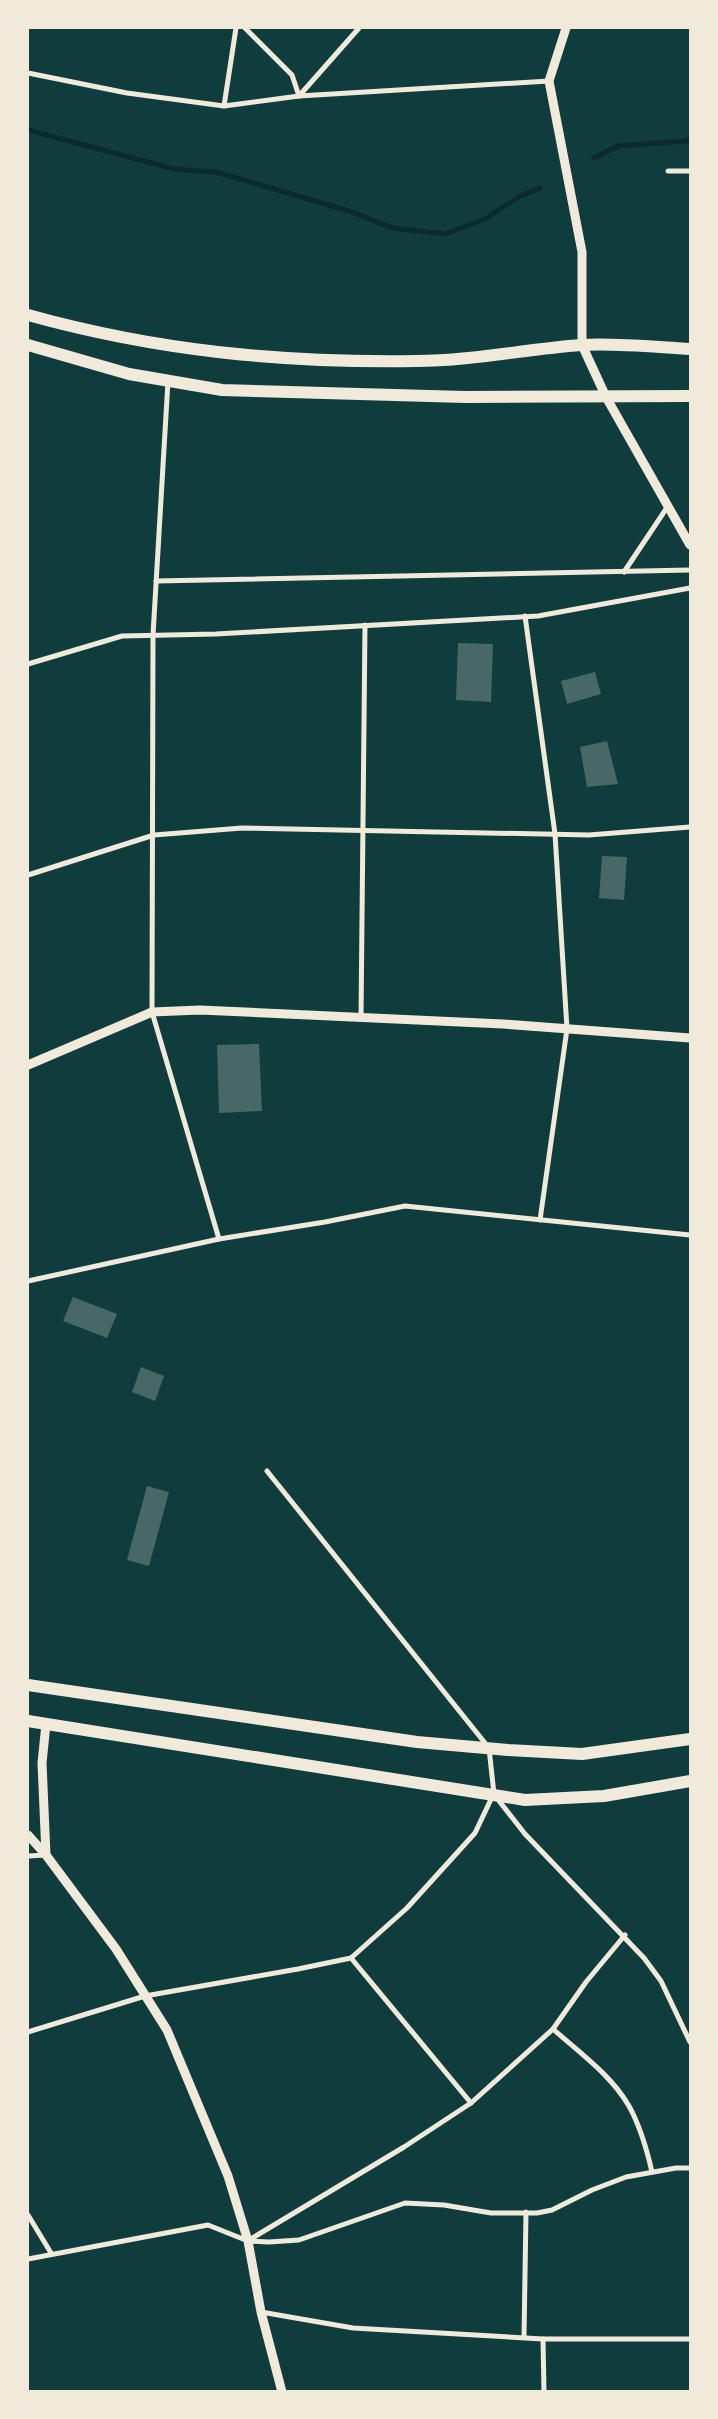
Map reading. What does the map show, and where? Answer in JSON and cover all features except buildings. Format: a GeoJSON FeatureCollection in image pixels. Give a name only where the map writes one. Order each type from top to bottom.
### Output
{"type":"FeatureCollection","features":[{"type":"Feature","properties":{"kind":"main road"},"geometry":{"type":"LineString","coordinates":[[28,315],[81,330],[206,352],[284,360],[418,361],[582,345],[690,349]]}},
{"type":"Feature","properties":{"kind":"main road"},"geometry":{"type":"LineString","coordinates":[[28,345],[128,374],[222,390],[465,397],[690,396]]}},
{"type":"Feature","properties":{"kind":"main road"},"geometry":{"type":"LineString","coordinates":[[28,1685],[417,1742],[489,1748],[582,1754],[690,1738]]}},
{"type":"Feature","properties":{"kind":"main road"},"geometry":{"type":"LineString","coordinates":[[28,1721],[525,1800],[604,1796],[690,1781]]}},
{"type":"Feature","properties":{"kind":"street"},"geometry":{"type":"LineString","coordinates":[[224,106],[236,28]]}},
{"type":"Feature","properties":{"kind":"street"},"geometry":{"type":"LineString","coordinates":[[245,28],[292,75],[300,96]]}},
{"type":"Feature","properties":{"kind":"street"},"geometry":{"type":"LineString","coordinates":[[300,96],[359,28]]}},
{"type":"Feature","properties":{"kind":"street"},"geometry":{"type":"LineString","coordinates":[[566,28],[549,81],[582,252],[582,345],[606,397],[690,546]]}},
{"type":"Feature","properties":{"kind":"street"},"geometry":{"type":"LineString","coordinates":[[28,72],[127,93],[224,106],[300,96],[549,81]]}},
{"type":"Feature","properties":{"kind":"street"},"geometry":{"type":"LineString","coordinates":[[668,171],[690,171]]}},
{"type":"Feature","properties":{"kind":"street"},"geometry":{"type":"LineString","coordinates":[[168,381],[153,635],[154,835],[152,1012],[219,1239]]}},
{"type":"Feature","properties":{"kind":"street"},"geometry":{"type":"LineString","coordinates":[[624,572],[668,506]]}},
{"type":"Feature","properties":{"kind":"street"},"geometry":{"type":"LineString","coordinates":[[156,581],[690,570]]}},
{"type":"Feature","properties":{"kind":"street"},"geometry":{"type":"LineString","coordinates":[[28,664],[122,636],[525,616],[690,588]]}},
{"type":"Feature","properties":{"kind":"street"},"geometry":{"type":"LineString","coordinates":[[525,616],[555,834],[567,1029],[540,1220]]}},
{"type":"Feature","properties":{"kind":"street"},"geometry":{"type":"LineString","coordinates":[[361,1018],[365,625]]}},
{"type":"Feature","properties":{"kind":"street"},"geometry":{"type":"LineString","coordinates":[[28,875],[154,835],[242,828],[588,834],[690,827]]}},
{"type":"Feature","properties":{"kind":"street"},"geometry":{"type":"LineString","coordinates":[[28,1065],[152,1012],[200,1010],[567,1029],[690,1038]]}},
{"type":"Feature","properties":{"kind":"street"},"geometry":{"type":"LineString","coordinates":[[28,1281],[219,1239],[325,1222],[405,1206],[690,1235]]}},
{"type":"Feature","properties":{"kind":"street"},"geometry":{"type":"LineString","coordinates":[[267,1471],[489,1748],[494,1794],[525,1834],[625,1935],[661,1981],[690,2042]]}},
{"type":"Feature","properties":{"kind":"street"},"geometry":{"type":"LineString","coordinates":[[46,1724],[42,1763],[46,1855]]}},
{"type":"Feature","properties":{"kind":"street"},"geometry":{"type":"LineString","coordinates":[[28,2032],[146,1996],[351,1958],[407,1908],[475,1833],[494,1794]]}},
{"type":"Feature","properties":{"kind":"street"},"geometry":{"type":"LineString","coordinates":[[28,1835],[46,1855],[116,1949],[166,2030],[220,2158],[248,2241],[262,2312],[282,2392]]}},
{"type":"Feature","properties":{"kind":"street"},"geometry":{"type":"LineString","coordinates":[[28,1856],[46,1855]]}},
{"type":"Feature","properties":{"kind":"street"},"geometry":{"type":"LineString","coordinates":[[248,2241],[404,2147],[471,2103],[554,2029],[586,1982],[625,1935]]}},
{"type":"Feature","properties":{"kind":"street"},"geometry":{"type":"LineString","coordinates":[[351,1958],[471,2103]]}},
{"type":"Feature","properties":{"kind":"street"},"geometry":{"type":"LineString","coordinates":[[554,2029],[602,2071],[629,2106],[645,2146],[652,2172]]}},
{"type":"Feature","properties":{"kind":"street"},"geometry":{"type":"LineString","coordinates":[[28,2259],[51,2253],[208,2225],[248,2241],[299,2240],[405,2203],[444,2205],[492,2213],[552,2210],[592,2190],[626,2177],[690,2168]]}},
{"type":"Feature","properties":{"kind":"street"},"geometry":{"type":"LineString","coordinates":[[524,2337],[526,2212]]}},
{"type":"Feature","properties":{"kind":"street"},"geometry":{"type":"LineString","coordinates":[[28,2215],[51,2253]]}},
{"type":"Feature","properties":{"kind":"street"},"geometry":{"type":"LineString","coordinates":[[262,2312],[353,2328],[543,2339],[690,2340]]}},
{"type":"Feature","properties":{"kind":"street"},"geometry":{"type":"LineString","coordinates":[[543,2339],[544,2392]]}},
{"type":"Feature","properties":{"kind":"waterway"},"geometry":{"type":"LineString","coordinates":[[28,130],[174,169],[216,172],[349,211],[393,228],[445,234],[485,219],[520,196],[540,188]]}},
{"type":"Feature","properties":{"kind":"waterway"},"geometry":{"type":"LineString","coordinates":[[594,158],[618,146],[686,141],[690,139]]}}]}
